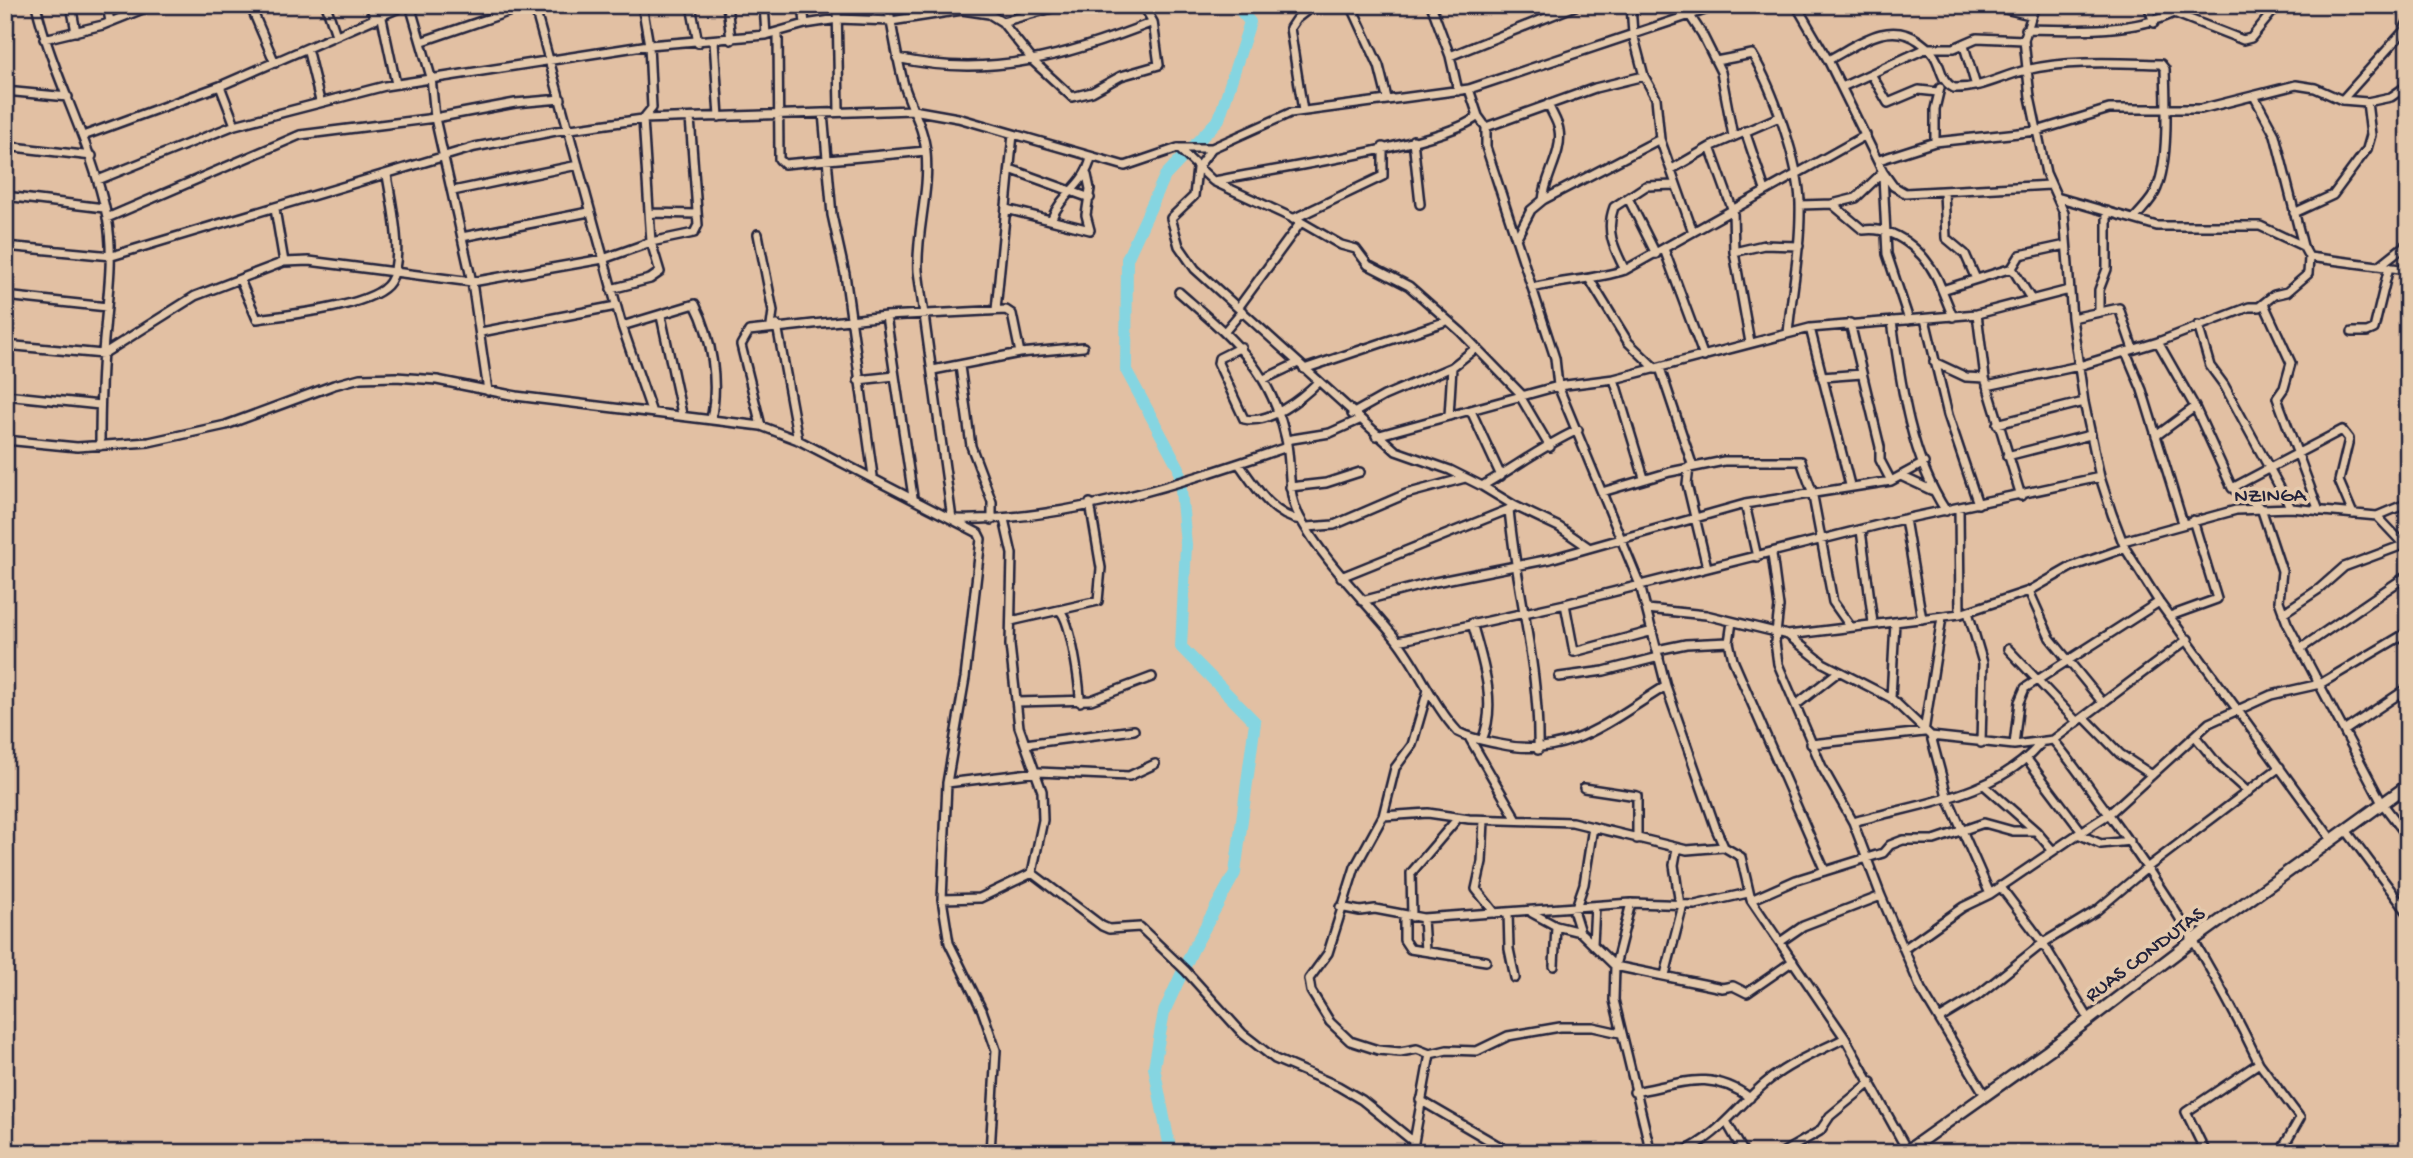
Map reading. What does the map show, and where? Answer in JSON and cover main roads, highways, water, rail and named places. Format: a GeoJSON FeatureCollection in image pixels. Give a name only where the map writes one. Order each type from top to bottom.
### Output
{"type":"FeatureCollection","features":[{"type":"Feature","properties":{"kind":"waterway"},"geometry":{"type":"LineString","coordinates":[[1171,1153],[1154,1067],[1164,1012],[1193,949],[1235,873],[1255,722],[1181,647],[1186,545],[1179,468],[1126,370],[1127,259],[1165,176],[1219,119],[1250,22],[1236,5]]}}]}
